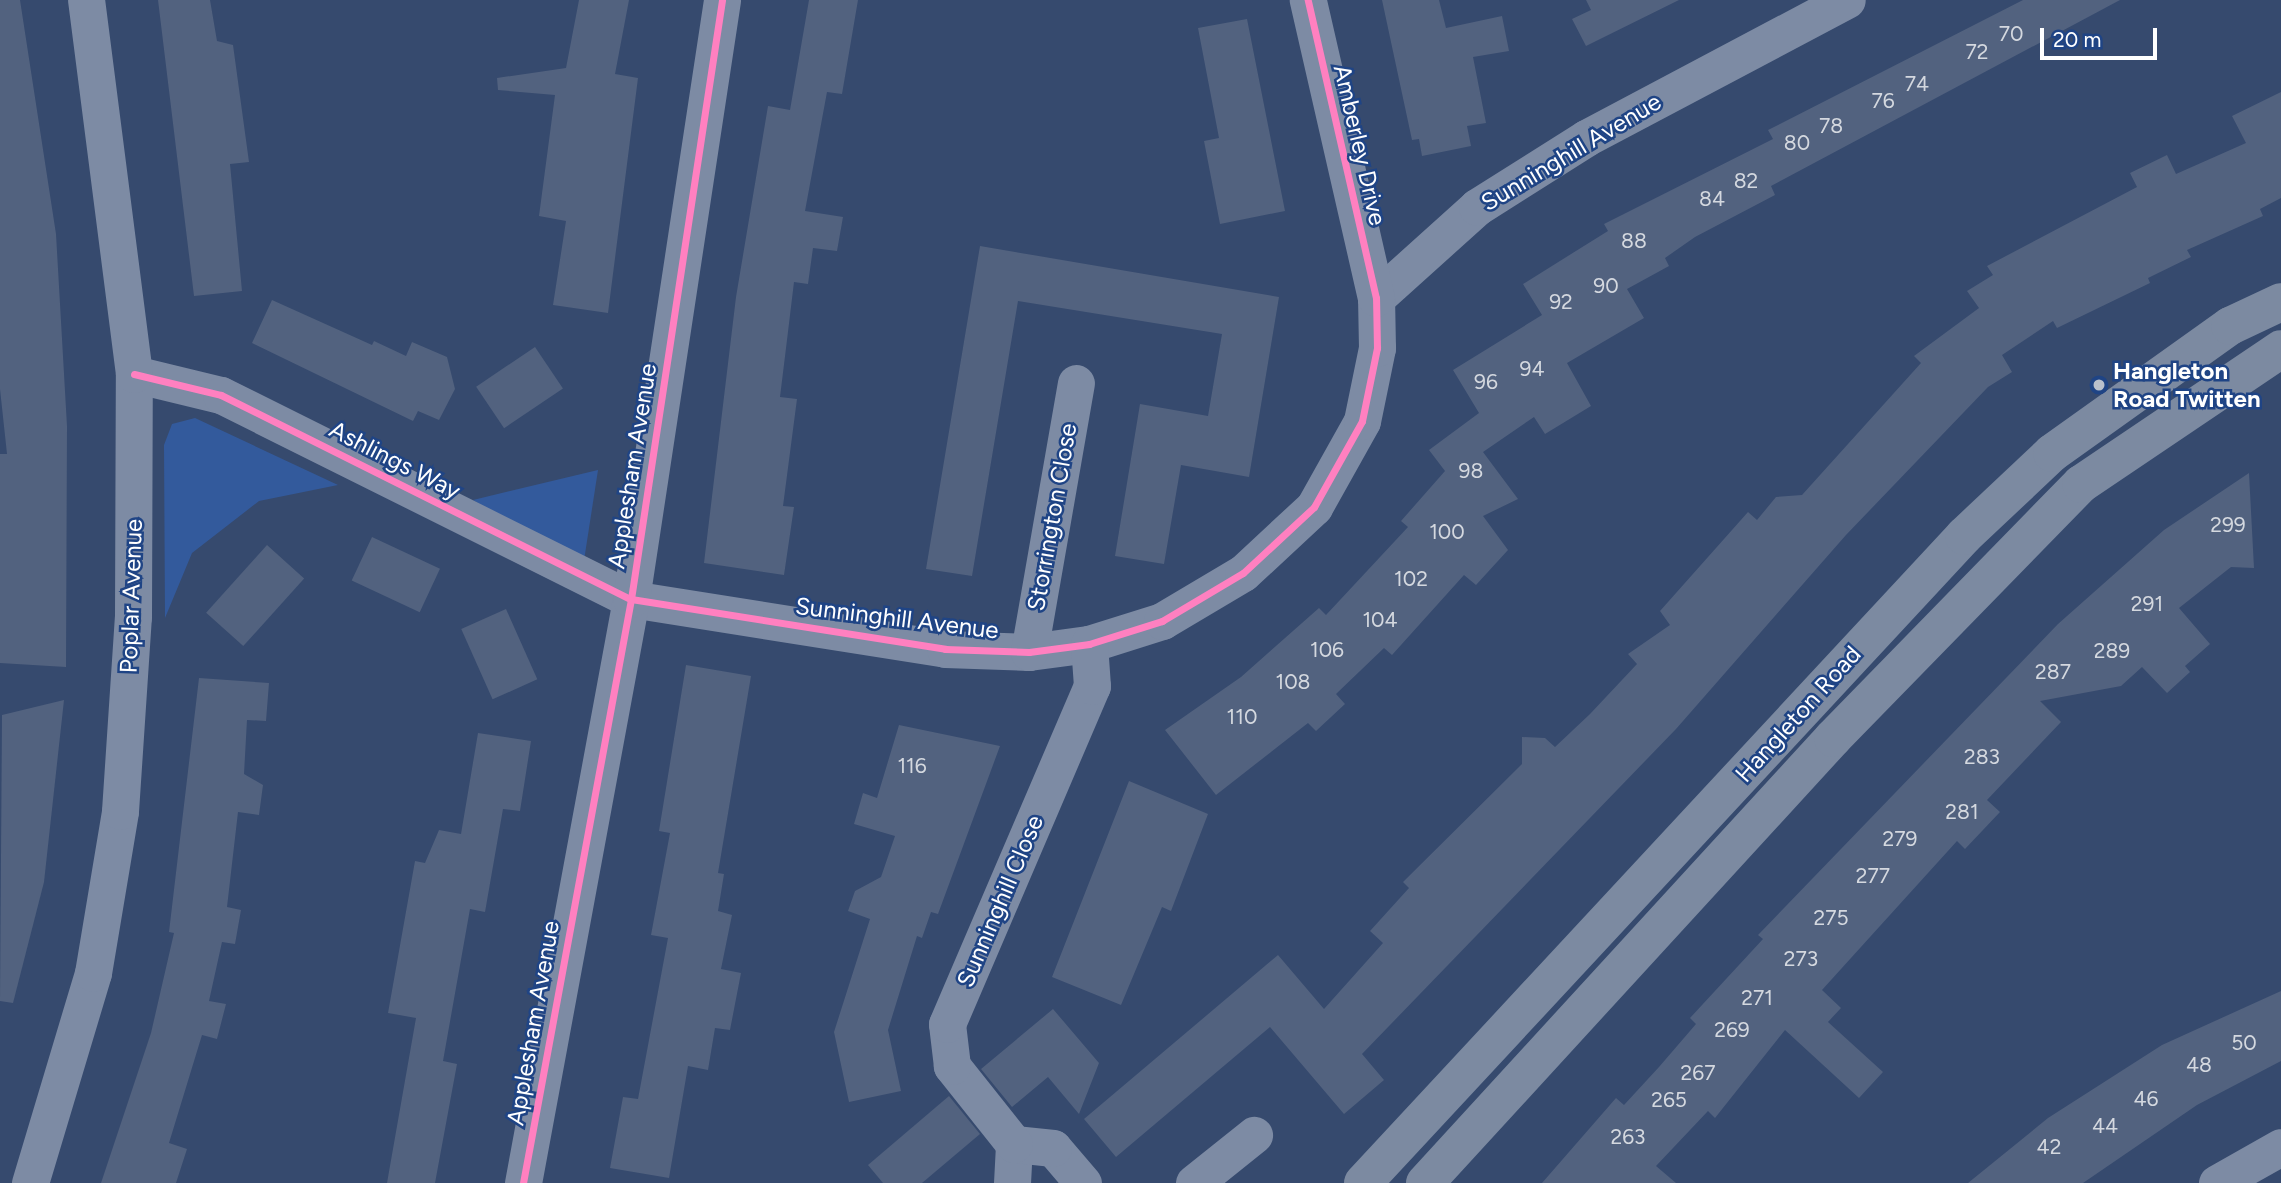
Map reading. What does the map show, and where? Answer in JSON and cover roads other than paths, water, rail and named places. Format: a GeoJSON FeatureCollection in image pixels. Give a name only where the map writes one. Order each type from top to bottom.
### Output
{"type":"FeatureCollection","features":[{"type":"Feature","properties":{"kind":"main road","name":"Hangleton Road"},"geometry":{"type":"LineString","coordinates":[[1363,1183],[1796,712],[2052,453],[2230,326],[2281,302]]}},
{"type":"Feature","properties":{"kind":"main road","name":"Hangleton Road"},"geometry":{"type":"LineString","coordinates":[[1425,1183],[1833,738],[2081,484],[2281,349]]}},
{"type":"Feature","properties":{"kind":"main road"},"geometry":{"type":"LineString","coordinates":[[1796,712],[1833,738]]}},
{"type":"Feature","properties":{"kind":"street","name":"Poplar Avenue"},"geometry":{"type":"LineString","coordinates":[[30,1183],[93,972],[120,811],[133,617],[134,374],[86,0]]}},
{"type":"Feature","properties":{"kind":"street","name":"Applesham Avenue"},"geometry":{"type":"LineString","coordinates":[[523,1183],[631,599],[722,0]]}},
{"type":"Feature","properties":{"kind":"street","name":"Amberley Drive"},"geometry":{"type":"LineString","coordinates":[[1308,0],[1376,298]]}},
{"type":"Feature","properties":{"kind":"street","name":"Sunninghill Avenue"},"geometry":{"type":"LineString","coordinates":[[631,599],[946,649],[1029,652],[1089,644],[1162,621],[1243,573],[1314,507],[1362,421],[1377,348],[1376,298],[1477,207],[1586,138],[1847,0]]}},
{"type":"Feature","properties":{"kind":"street","name":"Ashlings Way"},"geometry":{"type":"LineString","coordinates":[[134,374],[221,395],[631,599]]}},
{"type":"Feature","properties":{"kind":"street","name":"Storrington Close"},"geometry":{"type":"LineString","coordinates":[[1029,652],[1076,383]]}},
{"type":"Feature","properties":{"kind":"street","name":"Sunninghill Close"},"geometry":{"type":"LineString","coordinates":[[1014,1144],[952,1066],[947,1024],[1092,685],[1089,644]]}},
{"type":"Feature","properties":{"kind":"street"},"geometry":{"type":"LineString","coordinates":[[1194,1183],[1254,1135]]}},
{"type":"Feature","properties":{"kind":"street"},"geometry":{"type":"LineString","coordinates":[[1012,1183],[1014,1144],[1053,1148],[1083,1183]]}},
{"type":"Feature","properties":{"kind":"street"},"geometry":{"type":"LineString","coordinates":[[2217,1183],[2281,1147]]}},
{"type":"Feature","properties":{"kind":"place","name":"Hangleton Road Twitten"},"geometry":{"type":"Point","coordinates":[2099,385]}}]}
